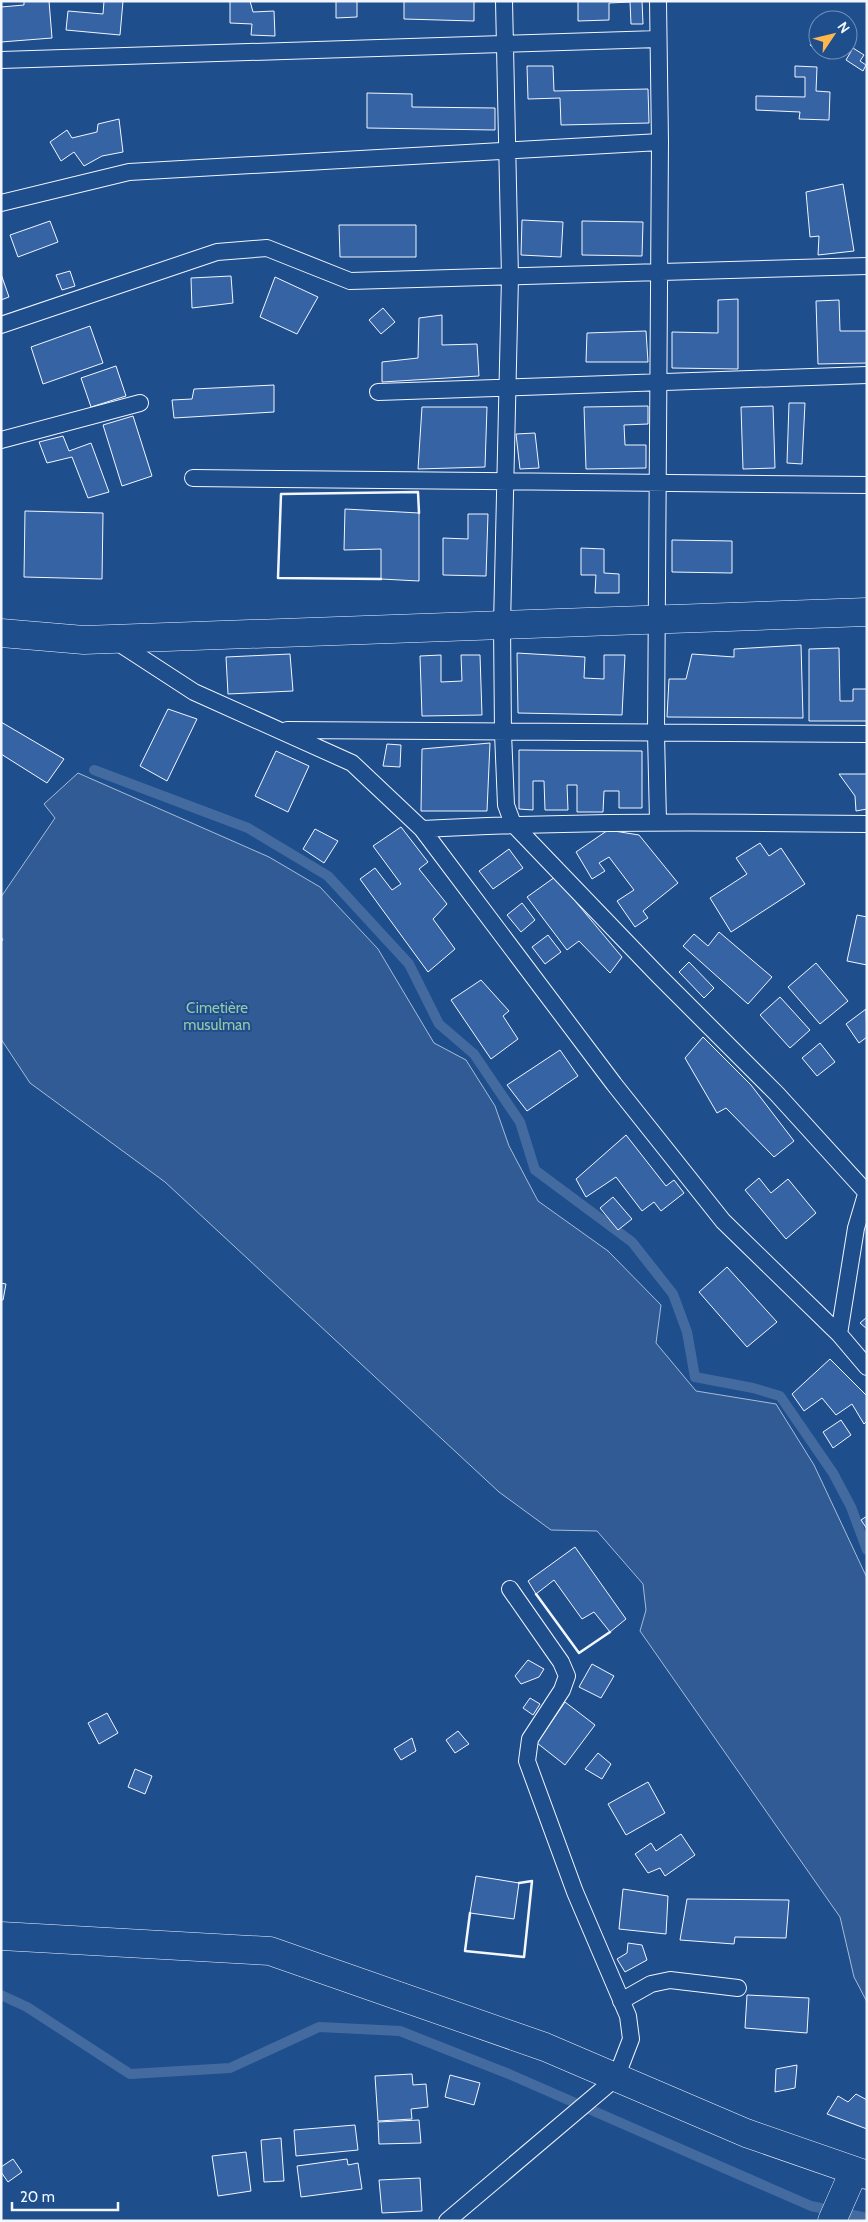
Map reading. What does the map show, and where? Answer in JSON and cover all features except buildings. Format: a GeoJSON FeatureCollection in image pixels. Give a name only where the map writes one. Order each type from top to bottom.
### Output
{"type":"FeatureCollection","features":[{"type":"Feature","properties":{"kind":"street"},"geometry":{"type":"LineString","coordinates":[[1,633],[84,640],[867,612]]}},
{"type":"Feature","properties":{"kind":"street"},"geometry":{"type":"LineString","coordinates":[[1,1936],[270,1951],[545,2047],[746,2133],[860,2173],[832,2221]]}},
{"type":"Feature","properties":{"kind":"lane"},"geometry":{"type":"LineString","coordinates":[[504,1],[510,276],[502,625],[506,805],[513,824],[658,975],[777,1094],[867,1192],[856,1228],[839,1334]]}},
{"type":"Feature","properties":{"kind":"lane"},"geometry":{"type":"LineString","coordinates":[[658,1],[660,142],[656,733],[658,822]]}},
{"type":"Feature","properties":{"kind":"lane"},"geometry":{"type":"LineString","coordinates":[[1,60],[658,39]]}},
{"type":"Feature","properties":{"kind":"lane"},"geometry":{"type":"LineString","coordinates":[[1,203],[129,172],[660,142]]}},
{"type":"Feature","properties":{"kind":"lane"},"geometry":{"type":"LineString","coordinates":[[1,325],[217,252],[267,248],[350,281],[867,266]]}},
{"type":"Feature","properties":{"kind":"lane"},"geometry":{"type":"LineString","coordinates":[[378,392],[867,375]]}},
{"type":"Feature","properties":{"kind":"lane"},"geometry":{"type":"LineString","coordinates":[[1,440],[140,403]]}},
{"type":"Feature","properties":{"kind":"lane"},"geometry":{"type":"LineString","coordinates":[[193,478],[867,485]]}},
{"type":"Feature","properties":{"kind":"lane"},"geometry":{"type":"LineString","coordinates":[[113,639],[194,692],[352,763],[422,829],[614,1084],[723,1221],[839,1334],[867,1367]]}},
{"type":"Feature","properties":{"kind":"lane"},"geometry":{"type":"LineString","coordinates":[[280,730],[867,734]]}},
{"type":"Feature","properties":{"kind":"lane"},"geometry":{"type":"LineString","coordinates":[[422,829],[513,824],[658,822],[867,824]]}},
{"type":"Feature","properties":{"kind":"lane"},"geometry":{"type":"LineString","coordinates":[[447,2221],[616,2078],[631,2039],[628,2016],[575,1892],[527,1761],[530,1739],[562,1690],[567,1676],[561,1662],[510,1589]]}},
{"type":"Feature","properties":{"kind":"lane"},"geometry":{"type":"LineString","coordinates":[[621,2001],[651,1984],[670,1980],[738,1988]]}},
{"type":"Feature","properties":{"kind":"green space","name":"Cimetière musulman"},"geometry":{"type":"Polygon","coordinates":[[[78,773],[269,857],[320,887],[378,949],[434,1043],[466,1060],[495,1106],[509,1146],[538,1201],[608,1251],[661,1305],[656,1343],[696,1391],[776,1404],[814,1465],[867,1578],[867,2002],[854,1977],[840,1917],[640,1631],[646,1610],[643,1584],[597,1531],[551,1530],[499,1492],[165,1182],[30,1083],[1,1039],[1,942],[3,940],[1,936],[1,897],[55,818],[44,804],[78,773]]]}},
{"type":"Feature","properties":{"kind":"waterway"},"geometry":{"type":"LineString","coordinates":[[94,770],[248,828],[328,876],[409,964],[439,1024],[474,1054],[520,1122],[535,1170],[632,1242],[673,1294],[687,1332],[695,1377],[753,1388],[780,1396],[833,1473],[851,1507],[867,1550]]}},
{"type":"Feature","properties":{"kind":"waterway"},"geometry":{"type":"LineString","coordinates":[[1,1995],[27,2007],[130,2074],[230,2068],[319,2027],[400,2031],[509,2074],[811,2206],[867,2218]]}},
{"type":"Feature","properties":{"kind":"wall"},"geometry":{"type":"LineString","coordinates":[[381,579],[278,578],[281,494],[418,492],[419,513]]}},
{"type":"Feature","properties":{"kind":"wall"},"geometry":{"type":"LineString","coordinates":[[536,1594],[579,1653],[610,1632]]}},
{"type":"Feature","properties":{"kind":"wall"},"geometry":{"type":"LineString","coordinates":[[470,1913],[465,1951],[524,1957],[532,1881],[519,1883]]}}]}
